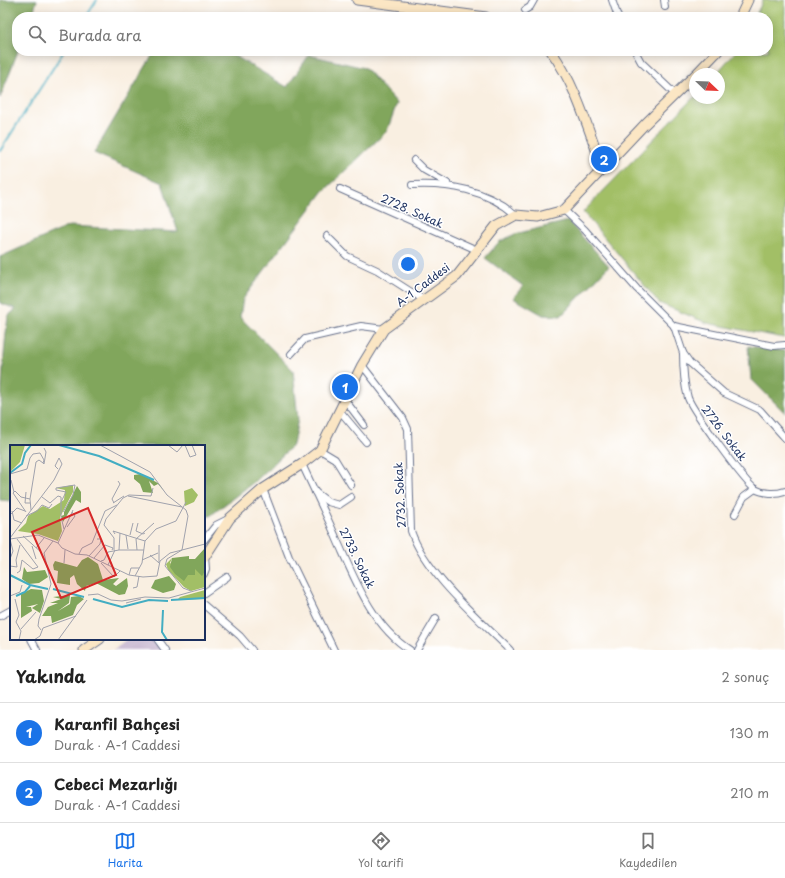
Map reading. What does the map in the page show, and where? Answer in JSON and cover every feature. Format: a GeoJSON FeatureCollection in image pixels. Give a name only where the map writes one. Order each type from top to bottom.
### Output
{"type":"FeatureCollection","features":[{"type":"Feature","properties":{"kind":"main road"},"geometry":{"type":"LineString","coordinates":[[357,0],[448,12]]}},
{"type":"Feature","properties":{"kind":"main road"},"geometry":{"type":"LineString","coordinates":[[742,12],[748,0]]}},
{"type":"Feature","properties":{"kind":"main road"},"geometry":{"type":"LineString","coordinates":[[555,56],[561,64],[571,84],[603,169]]}},
{"type":"Feature","properties":{"kind":"main road"},"geometry":{"type":"LineString","coordinates":[[701,68],[713,56]]}},
{"type":"Feature","properties":{"kind":"main road"},"geometry":{"type":"LineString","coordinates":[[516,215],[538,217],[564,210],[689,80]]}},
{"type":"Feature","properties":{"kind":"main road","name":"A-1 Caddesi"},"geometry":{"type":"LineString","coordinates":[[205,558],[230,518],[263,489],[302,464],[320,450],[362,365],[384,329],[457,276],[496,226],[516,215]]}},
{"type":"Feature","properties":{"kind":"main road"},"geometry":{"type":"LineString","coordinates":[[84,650],[99,640]]}},
{"type":"Feature","properties":{"kind":"street"},"geometry":{"type":"LineString","coordinates":[[524,10],[530,7],[534,0]]}},
{"type":"Feature","properties":{"kind":"street"},"geometry":{"type":"LineString","coordinates":[[612,0],[616,12]]}},
{"type":"Feature","properties":{"kind":"street"},"geometry":{"type":"LineString","coordinates":[[638,56],[641,62],[676,94]]}},
{"type":"Feature","properties":{"kind":"street"},"geometry":{"type":"LineString","coordinates":[[414,160],[424,170],[450,185],[498,202],[516,215]]}},
{"type":"Feature","properties":{"kind":"street"},"geometry":{"type":"LineString","coordinates":[[412,184],[436,183],[450,185]]}},
{"type":"Feature","properties":{"kind":"street","name":"2728. Sokak"},"geometry":{"type":"LineString","coordinates":[[340,189],[477,250]]}},
{"type":"Feature","properties":{"kind":"street","name":"2726. Sokak"},"geometry":{"type":"LineString","coordinates":[[564,210],[585,230],[637,289],[674,326],[683,353],[686,389],[695,413],[755,489]]}},
{"type":"Feature","properties":{"kind":"street"},"geometry":{"type":"LineString","coordinates":[[327,236],[347,256],[377,270],[424,300]]}},
{"type":"Feature","properties":{"kind":"street"},"geometry":{"type":"LineString","coordinates":[[291,354],[305,338],[361,326],[384,329]]}},
{"type":"Feature","properties":{"kind":"street"},"geometry":{"type":"LineString","coordinates":[[674,326],[774,346],[785,345]]}},
{"type":"Feature","properties":{"kind":"street","name":"2726. Sokak"},"geometry":{"type":"LineString","coordinates":[[683,353],[690,363],[724,393],[760,410],[785,438]]}},
{"type":"Feature","properties":{"kind":"street","name":"2732. Sokak"},"geometry":{"type":"LineString","coordinates":[[362,365],[403,418],[408,429],[411,531],[415,543],[446,586],[510,650]]}},
{"type":"Feature","properties":{"kind":"street"},"geometry":{"type":"LineString","coordinates":[[345,400],[364,425]]}},
{"type":"Feature","properties":{"kind":"street"},"geometry":{"type":"LineString","coordinates":[[340,411],[366,442]]}},
{"type":"Feature","properties":{"kind":"street"},"geometry":{"type":"LineString","coordinates":[[320,450],[334,460],[351,485]]}},
{"type":"Feature","properties":{"kind":"street","name":"2733. Sokak"},"geometry":{"type":"LineString","coordinates":[[302,464],[339,543],[346,563],[375,615],[397,640],[410,650]]}},
{"type":"Feature","properties":{"kind":"street"},"geometry":{"type":"LineString","coordinates":[[263,489],[289,557],[334,650]]}},
{"type":"Feature","properties":{"kind":"street"},"geometry":{"type":"LineString","coordinates":[[735,514],[744,497],[755,489],[776,494],[785,491]]}},
{"type":"Feature","properties":{"kind":"street"},"geometry":{"type":"LineString","coordinates":[[314,491],[328,502],[339,505],[351,497]]}},
{"type":"Feature","properties":{"kind":"street"},"geometry":{"type":"LineString","coordinates":[[205,539],[216,525],[230,518]]}},
{"type":"Feature","properties":{"kind":"street"},"geometry":{"type":"LineString","coordinates":[[205,558],[205,572]]}},
{"type":"Feature","properties":{"kind":"street"},"geometry":{"type":"LineString","coordinates":[[205,592],[227,577]]}},
{"type":"Feature","properties":{"kind":"street"},"geometry":{"type":"LineString","coordinates":[[205,607],[240,636],[252,650]]}},
{"type":"Feature","properties":{"kind":"street"},"geometry":{"type":"LineString","coordinates":[[0,616],[10,611]]}},
{"type":"Feature","properties":{"kind":"street"},"geometry":{"type":"LineString","coordinates":[[417,650],[436,618]]}},
{"type":"Feature","properties":{"kind":"street"},"geometry":{"type":"LineString","coordinates":[[32,640],[37,650]]}},
{"type":"Feature","properties":{"kind":"street"},"geometry":{"type":"LineString","coordinates":[[158,640],[165,650]]}},
{"type":"Feature","properties":{"kind":"shaded area"},"geometry":{"type":"Polygon","coordinates":[[[126,640],[155,640],[163,650],[113,650],[126,640]]]}},
{"type":"Feature","properties":{"kind":"green space"},"geometry":{"type":"Polygon","coordinates":[[[0,0],[37,0],[33,12],[12,12],[12,56],[16,56],[0,98],[0,0]]]}},
{"type":"Feature","properties":{"kind":"green space"},"geometry":{"type":"Polygon","coordinates":[[[763,0],[785,0],[784,338],[707,323],[659,303],[583,212],[689,102],[689,104],[725,104],[725,68],[721,68],[732,56],[773,56],[773,12],[757,12],[763,0]]]}},
{"type":"Feature","properties":{"kind":"green space"},"geometry":{"type":"Polygon","coordinates":[[[152,56],[235,56],[287,87],[308,56],[313,56],[365,68],[397,103],[387,131],[323,192],[243,299],[240,317],[293,370],[298,419],[293,445],[259,478],[210,516],[205,517],[205,445],[10,445],[10,501],[0,500],[0,431],[3,362],[8,316],[16,309],[0,303],[0,257],[69,226],[178,232],[162,183],[94,153],[152,56]]]}},
{"type":"Feature","properties":{"kind":"green space"},"geometry":{"type":"Polygon","coordinates":[[[568,221],[609,266],[561,316],[543,315],[513,298],[523,286],[485,258],[499,242],[515,234],[568,221]]]}},
{"type":"Feature","properties":{"kind":"green space"},"geometry":{"type":"Polygon","coordinates":[[[748,346],[785,351],[785,413],[751,379],[748,346]]]}},
{"type":"Feature","properties":{"kind":"waterway"},"geometry":{"type":"LineString","coordinates":[[89,12],[97,0]]}},
{"type":"Feature","properties":{"kind":"waterway"},"geometry":{"type":"LineString","coordinates":[[0,151],[61,56]]}},
{"type":"Feature","properties":{"kind":"place","name":"Cebeci Mezarlığı"},"geometry":{"type":"Point","coordinates":[604,159]}},
{"type":"Feature","properties":{"kind":"place","name":"Karanfil Bahçesi"},"geometry":{"type":"Point","coordinates":[345,387]}}]}
